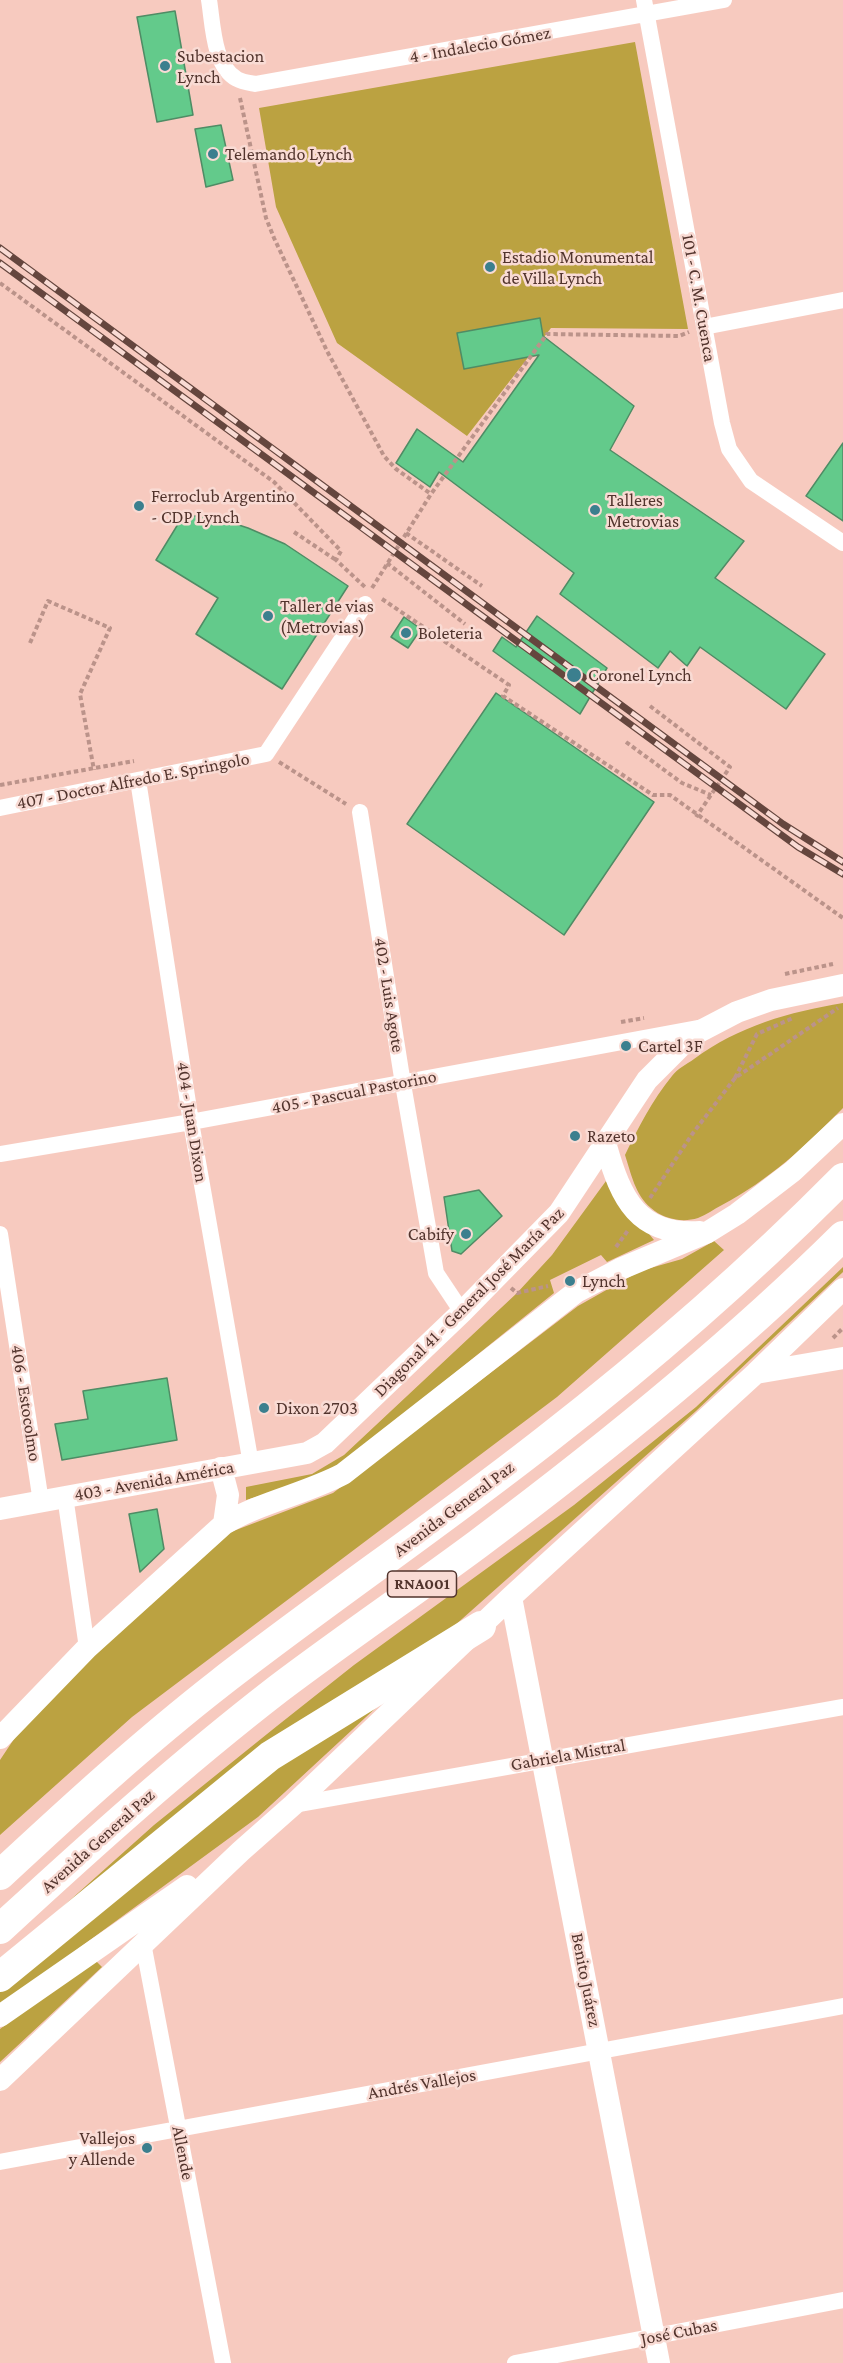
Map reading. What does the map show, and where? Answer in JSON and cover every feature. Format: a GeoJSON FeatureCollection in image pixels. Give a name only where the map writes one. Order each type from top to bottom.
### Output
{"type":"FeatureCollection","features":[{"type":"Feature","properties":{"kind":"highway","name":"Avenida General Paz"},"geometry":{"type":"LineString","coordinates":[[0,1875],[85,1797],[219,1684],[445,1517],[616,1385],[736,1280],[843,1178]]}},
{"type":"Feature","properties":{"kind":"highway","name":"Avenida General Paz"},"geometry":{"type":"LineString","coordinates":[[0,1929],[79,1856],[176,1772],[279,1689],[479,1543],[618,1435],[734,1338],[843,1236]]}},
{"type":"Feature","properties":{"kind":"highway"},"geometry":{"type":"LineString","coordinates":[[0,1977],[270,1756],[481,1626]]}},
{"type":"Feature","properties":{"kind":"street"},"geometry":{"type":"LineString","coordinates":[[209,0],[217,48],[224,66],[236,79]]}},
{"type":"Feature","properties":{"kind":"street","name":"4 - Indalecio Gómez"},"geometry":{"type":"LineString","coordinates":[[236,79],[255,84],[277,82],[645,8],[724,0]]}},
{"type":"Feature","properties":{"kind":"street","name":"101 - C. M. Cuenca"},"geometry":{"type":"LineString","coordinates":[[645,8],[722,423],[729,449],[739,467],[751,481],[843,543]]}},
{"type":"Feature","properties":{"kind":"street"},"geometry":{"type":"LineString","coordinates":[[704,327],[843,300]]}},
{"type":"Feature","properties":{"kind":"street","name":"407 - Doctor Alfredo E. Springolo"},"geometry":{"type":"LineString","coordinates":[[0,808],[266,754],[368,598]]}},
{"type":"Feature","properties":{"kind":"street","name":"404 - Juan Dixon"},"geometry":{"type":"LineString","coordinates":[[138,780],[191,1122],[251,1464]]}},
{"type":"Feature","properties":{"kind":"street","name":"402 - Luis Agote"},"geometry":{"type":"LineString","coordinates":[[360,812],[403,1084],[436,1272],[462,1312]]}},
{"type":"Feature","properties":{"kind":"street","name":"Diagonal 41 - General José María Paz"},"geometry":{"type":"LineString","coordinates":[[307,1453],[340,1431],[559,1213],[606,1146],[647,1080],[676,1049],[707,1026],[771,1000],[842,999]]}},
{"type":"Feature","properties":{"kind":"street","name":"405 - Pascual Pastorino"},"geometry":{"type":"LineString","coordinates":[[0,1154],[403,1084],[707,1026]]}},
{"type":"Feature","properties":{"kind":"street"},"geometry":{"type":"LineString","coordinates":[[0,1738],[87,1648],[224,1524],[239,1515],[321,1486],[343,1474],[576,1292],[620,1269],[708,1232],[737,1214],[793,1172],[843,1124]]}},
{"type":"Feature","properties":{"kind":"street"},"geometry":{"type":"LineString","coordinates":[[606,1146],[614,1175],[639,1216],[661,1229],[683,1233],[708,1232]]}},
{"type":"Feature","properties":{"kind":"street","name":"406 - Estocolmo"},"geometry":{"type":"LineString","coordinates":[[0,1234],[41,1502]]}},
{"type":"Feature","properties":{"kind":"street"},"geometry":{"type":"LineString","coordinates":[[0,2080],[511,1597],[756,1373],[843,1289]]}},
{"type":"Feature","properties":{"kind":"street"},"geometry":{"type":"LineString","coordinates":[[756,1373],[843,1358]]}},
{"type":"Feature","properties":{"kind":"street","name":"403 - Avenida América"},"geometry":{"type":"LineString","coordinates":[[0,1509],[307,1453]]}},
{"type":"Feature","properties":{"kind":"street"},"geometry":{"type":"LineString","coordinates":[[221,1468],[228,1495],[224,1524]]}},
{"type":"Feature","properties":{"kind":"street"},"geometry":{"type":"LineString","coordinates":[[65,1496],[87,1648]]}},
{"type":"Feature","properties":{"kind":"street","name":"Benito Juárez"},"geometry":{"type":"LineString","coordinates":[[511,1597],[659,2363]]}},
{"type":"Feature","properties":{"kind":"street"},"geometry":{"type":"LineString","coordinates":[[0,1751],[35,1700]]}},
{"type":"Feature","properties":{"kind":"street","name":"Gabriela Mistral"},"geometry":{"type":"LineString","coordinates":[[293,1805],[843,1707]]}},
{"type":"Feature","properties":{"kind":"street"},"geometry":{"type":"LineString","coordinates":[[0,2016],[76,1961],[241,1851]]}},
{"type":"Feature","properties":{"kind":"street","name":"Allende"},"geometry":{"type":"LineString","coordinates":[[143,1943],[223,2363]]}},
{"type":"Feature","properties":{"kind":"street","name":"Andrés Vallejos"},"geometry":{"type":"LineString","coordinates":[[0,2162],[843,2006]]}},
{"type":"Feature","properties":{"kind":"street","name":"José Cubas"},"geometry":{"type":"LineString","coordinates":[[515,2363],[843,2300]]}},
{"type":"Feature","properties":{"kind":"path"},"geometry":{"type":"LineString","coordinates":[[236,79],[266,218],[274,238],[327,351],[384,456],[396,469],[431,495]]}},
{"type":"Feature","properties":{"kind":"path"},"geometry":{"type":"LineString","coordinates":[[0,283],[274,482],[341,551],[336,561]]}},
{"type":"Feature","properties":{"kind":"path"},"geometry":{"type":"LineString","coordinates":[[368,598],[387,563],[431,495],[547,334],[679,336],[704,327]]}},
{"type":"Feature","properties":{"kind":"path"},"geometry":{"type":"LineString","coordinates":[[294,532],[336,561],[368,598],[509,685],[503,696],[653,795],[670,795],[696,817],[843,918]]}},
{"type":"Feature","properties":{"kind":"path"},"geometry":{"type":"LineString","coordinates":[[406,533],[482,586]]}},
{"type":"Feature","properties":{"kind":"path"},"geometry":{"type":"LineString","coordinates":[[387,563],[465,624]]}},
{"type":"Feature","properties":{"kind":"path"},"geometry":{"type":"LineString","coordinates":[[30,643],[48,601],[110,628],[80,694],[98,788]]}},
{"type":"Feature","properties":{"kind":"path"},"geometry":{"type":"LineString","coordinates":[[650,706],[730,767],[696,817]]}},
{"type":"Feature","properties":{"kind":"path"},"geometry":{"type":"LineString","coordinates":[[626,742],[682,783],[711,795]]}},
{"type":"Feature","properties":{"kind":"path"},"geometry":{"type":"LineString","coordinates":[[266,754],[360,812]]}},
{"type":"Feature","properties":{"kind":"path"},"geometry":{"type":"LineString","coordinates":[[0,785],[140,759]]}},
{"type":"Feature","properties":{"kind":"path"},"geometry":{"type":"LineString","coordinates":[[823,1009],[842,999]]}},
{"type":"Feature","properties":{"kind":"path"},"geometry":{"type":"LineString","coordinates":[[735,1078],[842,999]]}},
{"type":"Feature","properties":{"kind":"path"},"geometry":{"type":"LineString","coordinates":[[615,1249],[693,1133],[735,1078],[757,1034],[802,1015]]}},
{"type":"Feature","properties":{"kind":"path"},"geometry":{"type":"LineString","coordinates":[[498,1276],[517,1293],[559,1283]]}},
{"type":"Feature","properties":{"kind":"shaded area","name":"Estadio Monumental de Villa Lynch"},"geometry":{"type":"Polygon","coordinates":[[[635,42],[688,329],[551,328],[467,436],[337,343],[276,207],[259,108],[635,42]]]}},
{"type":"Feature","properties":{"kind":"shaded area"},"geometry":{"type":"Polygon","coordinates":[[[843,1003],[843,1108],[801,1149],[756,1185],[704,1215],[679,1220],[661,1215],[651,1208],[637,1190],[625,1155],[652,1104],[674,1073],[711,1047],[747,1029],[784,1016],[843,1003]]]}},
{"type":"Feature","properties":{"kind":"shaded area"},"geometry":{"type":"Polygon","coordinates":[[[606,1181],[654,1240],[607,1262],[601,1255],[550,1280],[554,1293],[348,1459],[312,1480],[246,1500],[246,1487],[312,1474],[344,1455],[517,1293],[552,1255],[606,1181]]]}},
{"type":"Feature","properties":{"kind":"shaded area"},"geometry":{"type":"Polygon","coordinates":[[[714,1241],[724,1250],[557,1397],[132,1717],[0,1835],[0,1760],[32,1712],[215,1538],[333,1493],[578,1306],[640,1271],[682,1259],[714,1241]]]}},
{"type":"Feature","properties":{"kind":"shaded area"},"geometry":{"type":"Polygon","coordinates":[[[843,1267],[843,1272],[696,1411],[435,1643],[20,1945],[154,1825],[277,1726],[354,1665],[574,1505],[696,1407],[843,1267]]]}},
{"type":"Feature","properties":{"kind":"shaded area"},"geometry":{"type":"Polygon","coordinates":[[[379,1705],[258,1817],[0,2006],[0,1992],[290,1751],[379,1705]]]}},
{"type":"Feature","properties":{"kind":"shaded area"},"geometry":{"type":"Polygon","coordinates":[[[94,1959],[102,1967],[0,2062],[0,2029],[94,1959]]]}},
{"type":"Feature","properties":{"kind":"building","name":"Subestacion Lynch"},"geometry":{"type":"Polygon","coordinates":[[[175,11],[193,115],[157,122],[137,17],[175,11]]]}},
{"type":"Feature","properties":{"kind":"building","name":"Telemando Lynch"},"geometry":{"type":"Polygon","coordinates":[[[221,125],[233,180],[206,187],[195,129],[221,125]]]}},
{"type":"Feature","properties":{"kind":"building","name":"Talleres Metrovias"},"geometry":{"type":"Polygon","coordinates":[[[540,318],[543,336],[634,406],[610,450],[744,541],[715,578],[825,654],[786,709],[700,647],[687,666],[670,651],[658,668],[560,594],[574,573],[439,472],[430,487],[396,463],[417,429],[463,462],[539,355],[464,369],[457,333],[540,318]]]}},
{"type":"Feature","properties":{"kind":"building"},"geometry":{"type":"Polygon","coordinates":[[[843,443],[843,521],[806,496],[843,443]]]}},
{"type":"Feature","properties":{"kind":"building","name":"Taller de vias (Metrovias)"},"geometry":{"type":"Polygon","coordinates":[[[183,516],[211,516],[248,528],[285,544],[348,586],[282,689],[196,634],[218,598],[156,560],[183,516]]]}},
{"type":"Feature","properties":{"kind":"building"},"geometry":{"type":"Polygon","coordinates":[[[537,616],[607,668],[580,714],[493,651],[502,637],[516,647],[537,616]]]}},
{"type":"Feature","properties":{"kind":"building","name":"Boleteria"},"geometry":{"type":"Polygon","coordinates":[[[404,617],[421,629],[408,648],[391,637],[404,617]]]}},
{"type":"Feature","properties":{"kind":"building"},"geometry":{"type":"Polygon","coordinates":[[[496,693],[654,802],[564,935],[407,824],[496,693]]]}},
{"type":"Feature","properties":{"kind":"building","name":"Cabify"},"geometry":{"type":"Polygon","coordinates":[[[479,1190],[502,1216],[461,1254],[452,1251],[444,1197],[479,1190]]]}},
{"type":"Feature","properties":{"kind":"building"},"geometry":{"type":"Polygon","coordinates":[[[167,1378],[177,1440],[62,1460],[55,1424],[88,1419],[83,1391],[167,1378]]]}},
{"type":"Feature","properties":{"kind":"building"},"geometry":{"type":"Polygon","coordinates":[[[157,1509],[164,1549],[140,1572],[129,1514],[157,1509]]]}},
{"type":"Feature","properties":{"kind":"railway"},"geometry":{"type":"LineString","coordinates":[[0,248],[783,824],[843,862]]}},
{"type":"Feature","properties":{"kind":"railway"},"geometry":{"type":"LineString","coordinates":[[0,263],[798,847],[843,874]]}},
{"type":"Feature","properties":{"kind":"place","name":"Subestacion Lynch"},"geometry":{"type":"Point","coordinates":[165,66]}},
{"type":"Feature","properties":{"kind":"place","name":"Telemando Lynch"},"geometry":{"type":"Point","coordinates":[213,154]}},
{"type":"Feature","properties":{"kind":"place","name":"Estadio Monumental de Villa Lynch"},"geometry":{"type":"Point","coordinates":[490,267]}},
{"type":"Feature","properties":{"kind":"place","name":"Ferroclub Argentino - CDP Lynch"},"geometry":{"type":"Point","coordinates":[139,506]}},
{"type":"Feature","properties":{"kind":"place","name":"Talleres Metrovias"},"geometry":{"type":"Point","coordinates":[595,510]}},
{"type":"Feature","properties":{"kind":"place","name":"Taller de vias (Metrovias)"},"geometry":{"type":"Point","coordinates":[268,616]}},
{"type":"Feature","properties":{"kind":"place","name":"Boleteria"},"geometry":{"type":"Point","coordinates":[406,633]}},
{"type":"Feature","properties":{"kind":"place","name":"Coronel Lynch"},"geometry":{"type":"Point","coordinates":[574,675]}},
{"type":"Feature","properties":{"kind":"place","name":"Cartel 3F"},"geometry":{"type":"Point","coordinates":[626,1046]}},
{"type":"Feature","properties":{"kind":"place","name":"Razeto"},"geometry":{"type":"Point","coordinates":[575,1136]}},
{"type":"Feature","properties":{"kind":"place","name":"Cabify"},"geometry":{"type":"Point","coordinates":[466,1234]}},
{"type":"Feature","properties":{"kind":"place","name":"Lynch"},"geometry":{"type":"Point","coordinates":[570,1281]}},
{"type":"Feature","properties":{"kind":"place","name":"Dixon 2703"},"geometry":{"type":"Point","coordinates":[264,1408]}},
{"type":"Feature","properties":{"kind":"place","name":"Vallejos y Allende"},"geometry":{"type":"Point","coordinates":[147,2148]}}]}
